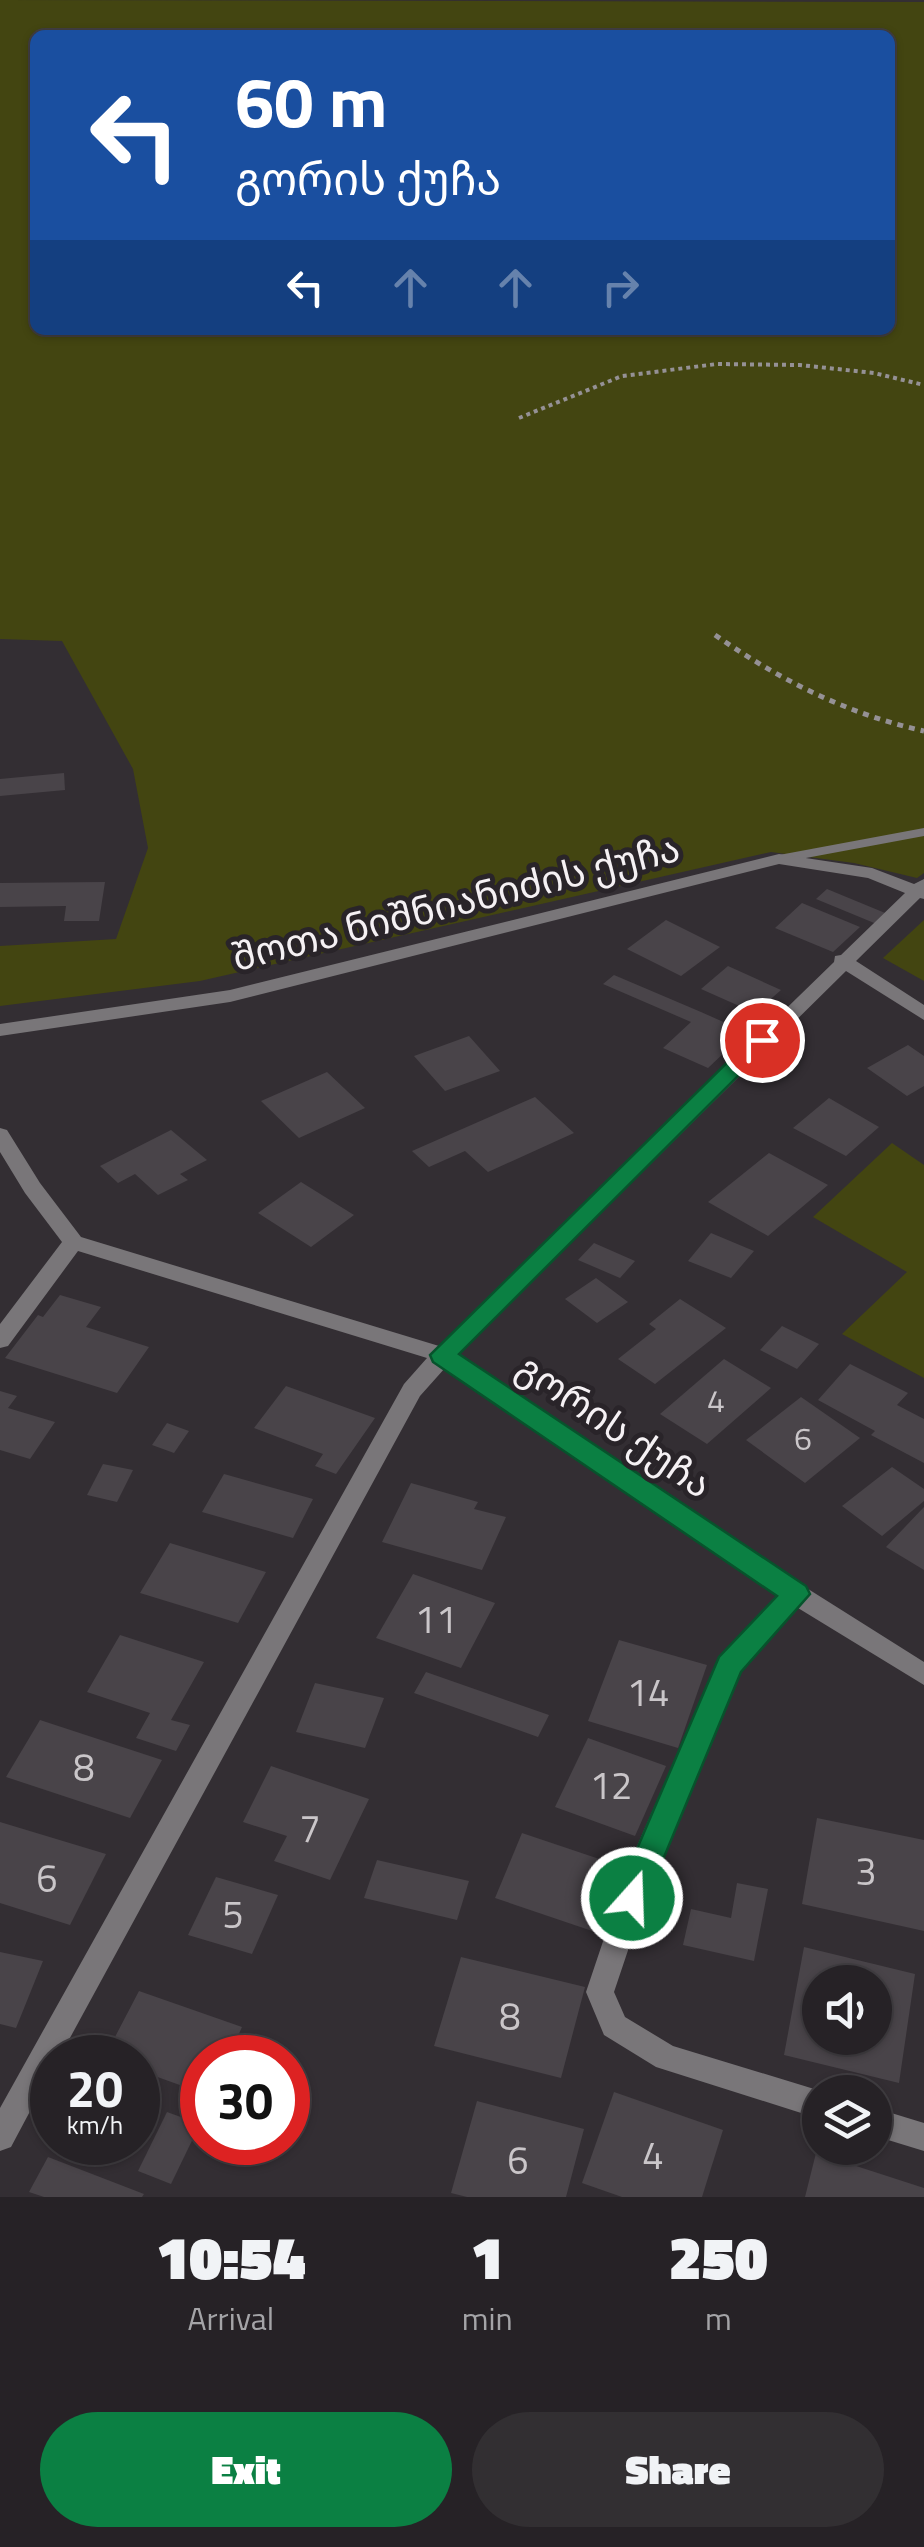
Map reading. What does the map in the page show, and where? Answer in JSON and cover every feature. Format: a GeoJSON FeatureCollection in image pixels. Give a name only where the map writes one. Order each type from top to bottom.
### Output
{"type":"FeatureCollection","features":[{"type":"Feature","properties":{"kind":"street","name":"შოთა ნიშნიანიძის ქუჩა"},"geometry":{"type":"LineString","coordinates":[[0,1030],[230,996],[779,858],[872,873],[921,889]]}},
{"type":"Feature","properties":{"kind":"street"},"geometry":{"type":"LineString","coordinates":[[0,2137],[412,1390],[442,1355],[842,960],[921,889]]}},
{"type":"Feature","properties":{"kind":"street"},"geometry":{"type":"LineString","coordinates":[[842,960],[924,1014]]}},
{"type":"Feature","properties":{"kind":"street"},"geometry":{"type":"LineString","coordinates":[[0,1136],[32,1188],[74,1242],[0,1340]]}},
{"type":"Feature","properties":{"kind":"street","name":"გორის ქუჩა"},"geometry":{"type":"LineString","coordinates":[[74,1242],[442,1355],[924,1676]]}},
{"type":"Feature","properties":{"kind":"street"},"geometry":{"type":"LineString","coordinates":[[796,1594],[730,1666],[642,1866],[600,1992],[614,2026],[666,2057],[802,2099]]}},
{"type":"Feature","properties":{"kind":"street"},"geometry":{"type":"LineString","coordinates":[[892,2128],[924,2138]]}},
{"type":"Feature","properties":{"kind":"lane"},"geometry":{"type":"LineString","coordinates":[[779,858],[924,832]]}},
{"type":"Feature","properties":{"kind":"path"},"geometry":{"type":"LineString","coordinates":[[519,418],[622,376],[717,364],[800,365],[874,373],[924,385]]}},
{"type":"Feature","properties":{"kind":"path"},"geometry":{"type":"LineString","coordinates":[[714,635],[750,660],[826,699],[887,724],[924,730]]}},
{"type":"Feature","properties":{"kind":"shaded area"},"geometry":{"type":"Polygon","coordinates":[[[0,0],[924,2],[924,873],[917,878],[854,863],[771,852],[200,981],[0,1006],[0,946],[116,939],[148,848],[133,769],[62,641],[0,639],[0,0]]]}},
{"type":"Feature","properties":{"kind":"shaded area"},"geometry":{"type":"Polygon","coordinates":[[[924,920],[924,981],[883,958],[924,920]]]}},
{"type":"Feature","properties":{"kind":"shaded area"},"geometry":{"type":"Polygon","coordinates":[[[892,1143],[924,1165],[924,1378],[842,1334],[907,1272],[813,1217],[892,1143]]]}},
{"type":"Feature","properties":{"kind":"building"},"geometry":{"type":"Polygon","coordinates":[[[64,773],[65,790],[0,796],[0,779],[64,773]]]}},
{"type":"Feature","properties":{"kind":"building"},"geometry":{"type":"Polygon","coordinates":[[[105,882],[99,921],[64,921],[66,906],[0,907],[0,883],[105,882]]]}},
{"type":"Feature","properties":{"kind":"building"},"geometry":{"type":"Polygon","coordinates":[[[827,889],[890,915],[879,925],[816,899],[827,889]]]}},
{"type":"Feature","properties":{"kind":"building"},"geometry":{"type":"Polygon","coordinates":[[[802,903],[860,927],[833,952],[775,928],[802,903]]]}},
{"type":"Feature","properties":{"kind":"building"},"geometry":{"type":"Polygon","coordinates":[[[666,920],[720,947],[681,976],[627,949],[666,920]]]}},
{"type":"Feature","properties":{"kind":"building"},"geometry":{"type":"Polygon","coordinates":[[[728,966],[781,990],[755,1013],[701,989],[728,966]]]}},
{"type":"Feature","properties":{"kind":"building"},"geometry":{"type":"Polygon","coordinates":[[[614,975],[746,1032],[708,1068],[663,1048],[691,1022],[603,984],[614,975]]]}},
{"type":"Feature","properties":{"kind":"building"},"geometry":{"type":"Polygon","coordinates":[[[469,1036],[500,1071],[445,1091],[414,1056],[469,1036]]]}},
{"type":"Feature","properties":{"kind":"building"},"geometry":{"type":"Polygon","coordinates":[[[908,1045],[924,1056],[924,1086],[907,1096],[867,1068],[908,1045]]]}},
{"type":"Feature","properties":{"kind":"building"},"geometry":{"type":"Polygon","coordinates":[[[327,1072],[365,1108],[299,1138],[261,1101],[327,1072]]]}},
{"type":"Feature","properties":{"kind":"building"},"geometry":{"type":"Polygon","coordinates":[[[535,1097],[574,1133],[488,1172],[465,1151],[429,1167],[412,1151],[535,1097]]]}},
{"type":"Feature","properties":{"kind":"building"},"geometry":{"type":"Polygon","coordinates":[[[829,1098],[879,1127],[846,1156],[793,1128],[829,1098]]]}},
{"type":"Feature","properties":{"kind":"building"},"geometry":{"type":"Polygon","coordinates":[[[171,1130],[207,1160],[180,1174],[188,1180],[158,1195],[135,1174],[118,1183],[100,1166],[171,1130]]]}},
{"type":"Feature","properties":{"kind":"building"},"geometry":{"type":"Polygon","coordinates":[[[769,1153],[828,1185],[768,1236],[708,1202],[769,1153]]]}},
{"type":"Feature","properties":{"kind":"building"},"geometry":{"type":"Polygon","coordinates":[[[301,1182],[354,1215],[311,1247],[258,1213],[301,1182]]]}},
{"type":"Feature","properties":{"kind":"building"},"geometry":{"type":"Polygon","coordinates":[[[711,1233],[754,1251],[731,1278],[688,1261],[711,1233]]]}},
{"type":"Feature","properties":{"kind":"building"},"geometry":{"type":"Polygon","coordinates":[[[594,1243],[635,1261],[620,1278],[578,1260],[594,1243]]]}},
{"type":"Feature","properties":{"kind":"building"},"geometry":{"type":"Polygon","coordinates":[[[596,1278],[628,1302],[597,1323],[565,1299],[596,1278]]]}},
{"type":"Feature","properties":{"kind":"building"},"geometry":{"type":"Polygon","coordinates":[[[60,1295],[101,1307],[86,1327],[149,1347],[117,1393],[5,1358],[38,1315],[43,1317],[60,1295]]]}},
{"type":"Feature","properties":{"kind":"building"},"geometry":{"type":"Polygon","coordinates":[[[680,1299],[726,1328],[655,1384],[618,1359],[656,1329],[649,1324],[680,1299]]]}},
{"type":"Feature","properties":{"kind":"building"},"geometry":{"type":"Polygon","coordinates":[[[782,1326],[819,1344],[797,1369],[760,1350],[782,1326]]]}},
{"type":"Feature","properties":{"kind":"building"},"geometry":{"type":"Polygon","coordinates":[[[724,1359],[771,1388],[707,1444],[660,1414],[724,1359]]]}},
{"type":"Feature","properties":{"kind":"building"},"geometry":{"type":"Polygon","coordinates":[[[850,1364],[908,1393],[897,1405],[924,1419],[924,1463],[871,1435],[875,1431],[818,1400],[850,1364]]]}},
{"type":"Feature","properties":{"kind":"building"},"geometry":{"type":"Polygon","coordinates":[[[286,1386],[375,1418],[336,1474],[315,1466],[323,1454],[254,1428],[286,1386]]]}},
{"type":"Feature","properties":{"kind":"building"},"geometry":{"type":"Polygon","coordinates":[[[0,1391],[17,1396],[8,1408],[55,1422],[30,1459],[0,1450],[0,1391]]]}},
{"type":"Feature","properties":{"kind":"building"},"geometry":{"type":"Polygon","coordinates":[[[801,1397],[860,1438],[805,1483],[746,1440],[801,1397]]]}},
{"type":"Feature","properties":{"kind":"building"},"geometry":{"type":"Polygon","coordinates":[[[167,1423],[189,1431],[174,1453],[152,1445],[167,1423]]]}},
{"type":"Feature","properties":{"kind":"building"},"geometry":{"type":"Polygon","coordinates":[[[103,1464],[133,1470],[117,1502],[87,1495],[103,1464]]]}},
{"type":"Feature","properties":{"kind":"building"},"geometry":{"type":"Polygon","coordinates":[[[892,1467],[924,1489],[924,1501],[882,1536],[842,1506],[892,1467]]]}},
{"type":"Feature","properties":{"kind":"building"},"geometry":{"type":"Polygon","coordinates":[[[224,1474],[313,1499],[293,1538],[202,1512],[224,1474]]]}},
{"type":"Feature","properties":{"kind":"building"},"geometry":{"type":"Polygon","coordinates":[[[411,1483],[478,1502],[474,1509],[506,1517],[482,1570],[382,1542],[411,1483]]]}},
{"type":"Feature","properties":{"kind":"building"},"geometry":{"type":"Polygon","coordinates":[[[924,1507],[924,1570],[886,1547],[924,1507]]]}},
{"type":"Feature","properties":{"kind":"building"},"geometry":{"type":"Polygon","coordinates":[[[170,1543],[266,1572],[238,1623],[140,1593],[170,1543]]]}},
{"type":"Feature","properties":{"kind":"building"},"geometry":{"type":"Polygon","coordinates":[[[413,1574],[495,1603],[461,1668],[376,1638],[413,1574]]]}},
{"type":"Feature","properties":{"kind":"building"},"geometry":{"type":"Polygon","coordinates":[[[120,1635],[204,1662],[171,1720],[190,1725],[176,1751],[136,1738],[150,1713],[87,1692],[120,1635]]]}},
{"type":"Feature","properties":{"kind":"building"},"geometry":{"type":"Polygon","coordinates":[[[619,1640],[707,1665],[678,1748],[588,1721],[619,1640]]]}},
{"type":"Feature","properties":{"kind":"building"},"geometry":{"type":"Polygon","coordinates":[[[426,1672],[549,1715],[538,1737],[414,1693],[426,1672]]]}},
{"type":"Feature","properties":{"kind":"building"},"geometry":{"type":"Polygon","coordinates":[[[315,1683],[384,1698],[365,1748],[296,1732],[315,1683]]]}},
{"type":"Feature","properties":{"kind":"building"},"geometry":{"type":"Polygon","coordinates":[[[40,1720],[162,1760],[130,1818],[6,1777],[40,1720]]]}},
{"type":"Feature","properties":{"kind":"building"},"geometry":{"type":"Polygon","coordinates":[[[588,1738],[666,1766],[635,1836],[555,1807],[588,1738]]]}},
{"type":"Feature","properties":{"kind":"building"},"geometry":{"type":"Polygon","coordinates":[[[271,1766],[369,1799],[330,1880],[274,1861],[287,1836],[243,1822],[271,1766]]]}},
{"type":"Feature","properties":{"kind":"building"},"geometry":{"type":"Polygon","coordinates":[[[817,1818],[924,1840],[924,1931],[802,1904],[817,1818]]]}},
{"type":"Feature","properties":{"kind":"building"},"geometry":{"type":"Polygon","coordinates":[[[0,1822],[106,1854],[70,1925],[0,1903],[0,1822]]]}},
{"type":"Feature","properties":{"kind":"building"},"geometry":{"type":"Polygon","coordinates":[[[522,1833],[632,1870],[607,1936],[495,1898],[522,1833]]]}},
{"type":"Feature","properties":{"kind":"building"},"geometry":{"type":"Polygon","coordinates":[[[377,1860],[469,1881],[457,1920],[364,1898],[377,1860]]]}},
{"type":"Feature","properties":{"kind":"building"},"geometry":{"type":"Polygon","coordinates":[[[216,1877],[278,1895],[252,1954],[188,1935],[216,1877]]]}},
{"type":"Feature","properties":{"kind":"building"},"geometry":{"type":"Polygon","coordinates":[[[737,1883],[768,1889],[754,1961],[683,1945],[691,1909],[731,1918],[737,1883]]]}},
{"type":"Feature","properties":{"kind":"building"},"geometry":{"type":"Polygon","coordinates":[[[804,1947],[878,1965],[802,1965],[802,2055],[892,2055],[892,1968],[915,1974],[899,2083],[892,2081],[892,2075],[866,2075],[784,2055],[804,1947]]]}},
{"type":"Feature","properties":{"kind":"building"},"geometry":{"type":"Polygon","coordinates":[[[0,1952],[43,1961],[16,2028],[0,2024],[0,1952]]]}},
{"type":"Feature","properties":{"kind":"building"},"geometry":{"type":"Polygon","coordinates":[[[461,1957],[585,1987],[561,2078],[434,2046],[461,1957]]]}},
{"type":"Feature","properties":{"kind":"building"},"geometry":{"type":"Polygon","coordinates":[[[139,1991],[242,2027],[238,2035],[180,2035],[180,2085],[160,2078],[160,2035],[116,2035],[139,1991]]]}},
{"type":"Feature","properties":{"kind":"building"},"geometry":{"type":"Polygon","coordinates":[[[614,2092],[723,2130],[702,2197],[622,2197],[582,2183],[614,2092]]]}},
{"type":"Feature","properties":{"kind":"building"},"geometry":{"type":"Polygon","coordinates":[[[477,2101],[584,2129],[566,2197],[467,2197],[451,2193],[477,2101]]]}},
{"type":"Feature","properties":{"kind":"building"},"geometry":{"type":"Polygon","coordinates":[[[167,2112],[180,2117],[180,2165],[171,2184],[138,2171],[141,2165],[160,2165],[160,2126],[167,2112]]]}},
{"type":"Feature","properties":{"kind":"building"},"geometry":{"type":"Polygon","coordinates":[[[44,2165],[69,2165],[144,2194],[44,2197],[29,2192],[44,2165]]]}},
{"type":"Feature","properties":{"kind":"building"},"geometry":{"type":"Polygon","coordinates":[[[813,2165],[853,2165],[924,2188],[924,2197],[805,2197],[813,2165]]]}},
{"type":"Feature","properties":{"kind":"route"},"geometry":{"type":"LineString","coordinates":[[632,1898],[642,1866],[730,1666],[796,1594],[442,1355],[762,1040]]}}]}
